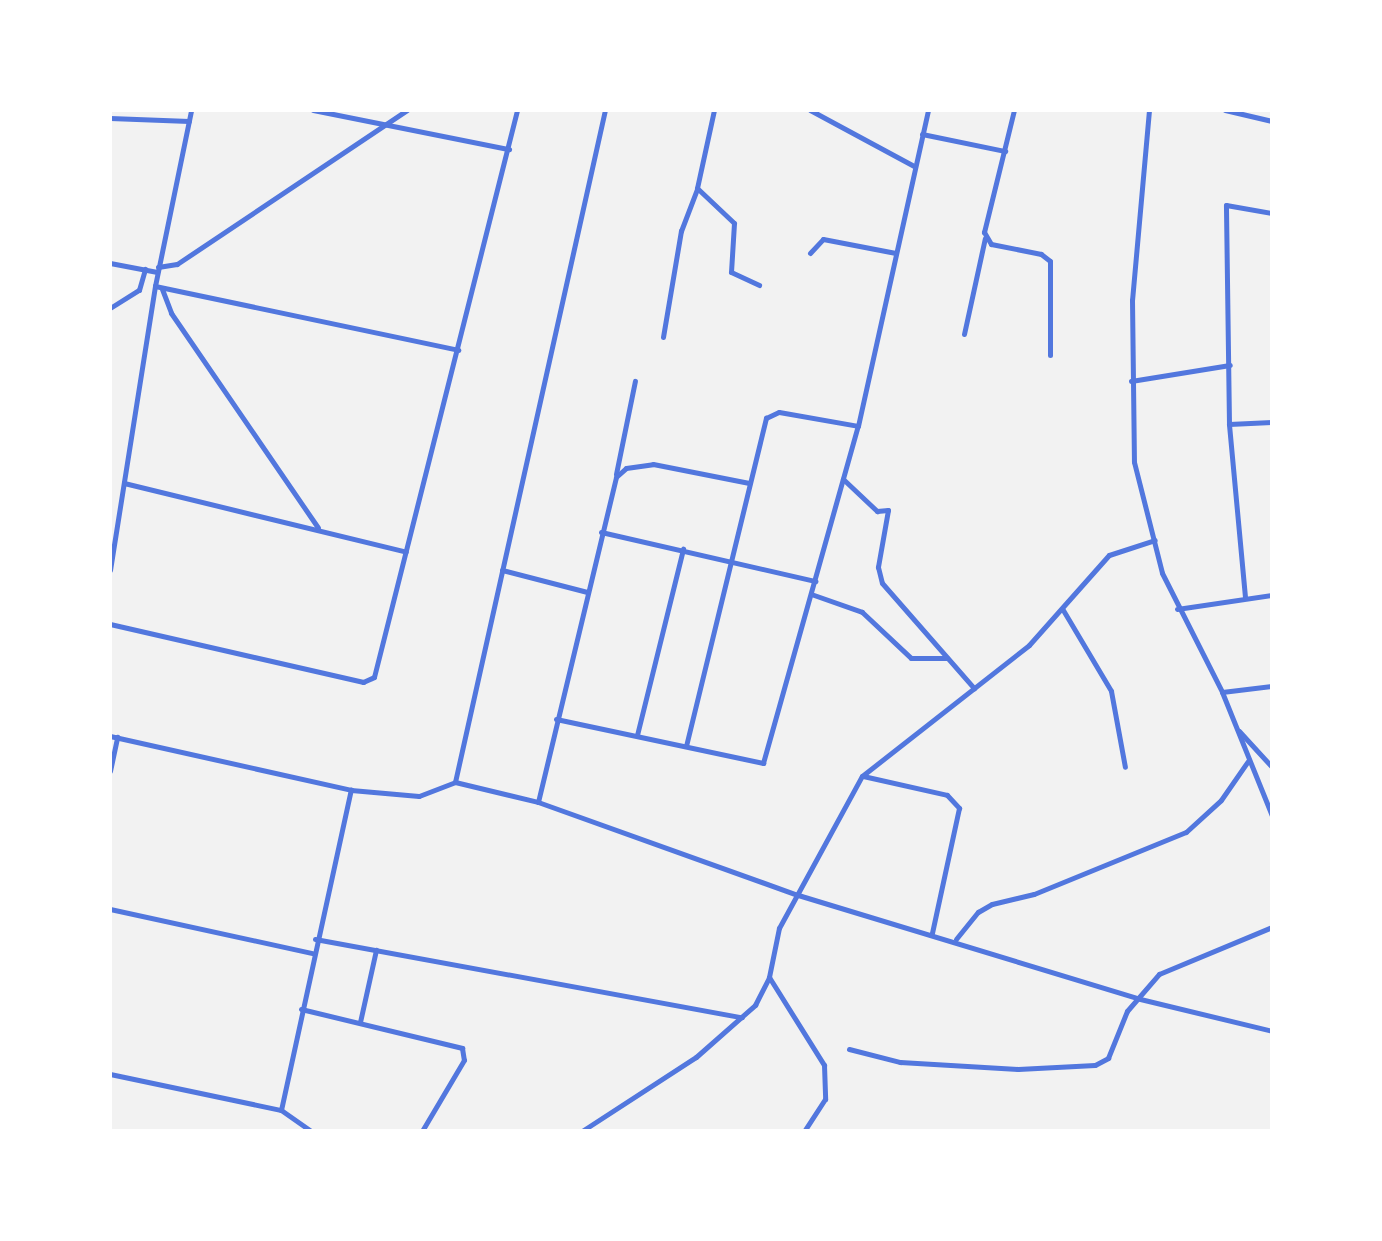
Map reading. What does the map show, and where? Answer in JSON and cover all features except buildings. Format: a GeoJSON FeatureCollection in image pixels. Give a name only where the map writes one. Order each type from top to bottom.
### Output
{"type":"FeatureCollection","features":[{"type":"Feature","properties":{"kind":"street"},"geometry":{"type":"LineString","coordinates":[[110,570],[158,287],[158,270],[191,110]]}},
{"type":"Feature","properties":{"kind":"street"},"geometry":{"type":"LineString","coordinates":[[313,110],[509,149]]}},
{"type":"Feature","properties":{"kind":"street"},"geometry":{"type":"LineString","coordinates":[[110,263],[158,270],[177,264],[407,110]]}},
{"type":"Feature","properties":{"kind":"street"},"geometry":{"type":"LineString","coordinates":[[110,624],[370,681],[378,669],[517,110]]}},
{"type":"Feature","properties":{"kind":"street"},"geometry":{"type":"LineString","coordinates":[[455,782],[605,110]]}},
{"type":"Feature","properties":{"kind":"street"},"geometry":{"type":"LineString","coordinates":[[663,337],[681,231],[697,188],[714,110]]}},
{"type":"Feature","properties":{"kind":"street"},"geometry":{"type":"LineString","coordinates":[[810,110],[915,166]]}},
{"type":"Feature","properties":{"kind":"street"},"geometry":{"type":"LineString","coordinates":[[556,719],[763,763],[858,426],[928,110]]}},
{"type":"Feature","properties":{"kind":"street"},"geometry":{"type":"LineString","coordinates":[[964,334],[1014,110]]}},
{"type":"Feature","properties":{"kind":"street"},"geometry":{"type":"LineString","coordinates":[[1149,110],[1131,381],[1134,462],[1177,609],[1222,692],[1272,816]]}},
{"type":"Feature","properties":{"kind":"street"},"geometry":{"type":"LineString","coordinates":[[1225,110],[1269,121]]}},
{"type":"Feature","properties":{"kind":"street"},"geometry":{"type":"LineString","coordinates":[[1257,110],[1269,121]]}},
{"type":"Feature","properties":{"kind":"street"},"geometry":{"type":"LineString","coordinates":[[110,118],[189,121]]}},
{"type":"Feature","properties":{"kind":"street"},"geometry":{"type":"LineString","coordinates":[[922,134],[1005,151]]}},
{"type":"Feature","properties":{"kind":"street"},"geometry":{"type":"LineString","coordinates":[[697,188],[734,223],[731,272],[759,285]]}},
{"type":"Feature","properties":{"kind":"street"},"geometry":{"type":"LineString","coordinates":[[1245,597],[1229,424],[1226,205],[1272,213]]}},
{"type":"Feature","properties":{"kind":"street"},"geometry":{"type":"LineString","coordinates":[[985,237],[995,245],[1041,254],[1050,261],[1050,355]]}},
{"type":"Feature","properties":{"kind":"street"},"geometry":{"type":"LineString","coordinates":[[810,253],[823,239],[896,253]]}},
{"type":"Feature","properties":{"kind":"street"},"geometry":{"type":"LineString","coordinates":[[110,308],[139,290],[145,269]]}},
{"type":"Feature","properties":{"kind":"street"},"geometry":{"type":"LineString","coordinates":[[158,287],[458,350]]}},
{"type":"Feature","properties":{"kind":"street"},"geometry":{"type":"LineString","coordinates":[[158,287],[171,313],[319,529]]}},
{"type":"Feature","properties":{"kind":"street"},"geometry":{"type":"LineString","coordinates":[[1131,381],[1230,365]]}},
{"type":"Feature","properties":{"kind":"street"},"geometry":{"type":"LineString","coordinates":[[538,802],[614,483],[635,381]]}},
{"type":"Feature","properties":{"kind":"street"},"geometry":{"type":"LineString","coordinates":[[686,746],[766,418],[771,413],[858,426]]}},
{"type":"Feature","properties":{"kind":"street"},"geometry":{"type":"LineString","coordinates":[[1229,424],[1272,422]]}},
{"type":"Feature","properties":{"kind":"street"},"geometry":{"type":"LineString","coordinates":[[614,483],[626,468],[653,464],[749,483]]}},
{"type":"Feature","properties":{"kind":"street"},"geometry":{"type":"LineString","coordinates":[[843,478],[877,511],[888,510],[878,567],[882,583],[974,688]]}},
{"type":"Feature","properties":{"kind":"street"},"geometry":{"type":"LineString","coordinates":[[124,483],[406,552]]}},
{"type":"Feature","properties":{"kind":"street"},"geometry":{"type":"LineString","coordinates":[[601,532],[815,581]]}},
{"type":"Feature","properties":{"kind":"street"},"geometry":{"type":"LineString","coordinates":[[582,1131],[674,1073],[743,1018],[769,977],[775,938],[862,776],[1029,645],[1109,555],[1155,540]]}},
{"type":"Feature","properties":{"kind":"street"},"geometry":{"type":"LineString","coordinates":[[637,735],[683,549]]}},
{"type":"Feature","properties":{"kind":"street"},"geometry":{"type":"LineString","coordinates":[[502,569],[587,592]]}},
{"type":"Feature","properties":{"kind":"street"},"geometry":{"type":"LineString","coordinates":[[811,594],[862,612],[911,658],[948,658]]}},
{"type":"Feature","properties":{"kind":"street"},"geometry":{"type":"LineString","coordinates":[[1177,609],[1272,595]]}},
{"type":"Feature","properties":{"kind":"street"},"geometry":{"type":"LineString","coordinates":[[1063,610],[1111,691],[1125,767]]}},
{"type":"Feature","properties":{"kind":"street"},"geometry":{"type":"LineString","coordinates":[[1222,692],[1272,686]]}},
{"type":"Feature","properties":{"kind":"street"},"geometry":{"type":"LineString","coordinates":[[1235,728],[1272,767]]}},
{"type":"Feature","properties":{"kind":"street"},"geometry":{"type":"LineString","coordinates":[[110,771],[113,736],[351,790],[419,796],[455,782],[538,802],[798,895],[955,940],[1136,998],[1272,1031]]}},
{"type":"Feature","properties":{"kind":"street"},"geometry":{"type":"LineString","coordinates":[[955,940],[978,912],[992,904],[1034,894],[1186,832],[1221,800],[1248,760]]}},
{"type":"Feature","properties":{"kind":"street"},"geometry":{"type":"LineString","coordinates":[[862,776],[947,795],[959,808],[932,933]]}},
{"type":"Feature","properties":{"kind":"street"},"geometry":{"type":"LineString","coordinates":[[281,1110],[315,939],[351,790]]}},
{"type":"Feature","properties":{"kind":"street"},"geometry":{"type":"LineString","coordinates":[[110,909],[312,953]]}},
{"type":"Feature","properties":{"kind":"street"},"geometry":{"type":"LineString","coordinates":[[849,1049],[900,1062],[1018,1069],[1095,1065],[1108,1058],[1136,998],[1171,967],[1272,927]]}},
{"type":"Feature","properties":{"kind":"street"},"geometry":{"type":"LineString","coordinates":[[315,939],[743,1018]]}},
{"type":"Feature","properties":{"kind":"street"},"geometry":{"type":"LineString","coordinates":[[360,1022],[376,950]]}},
{"type":"Feature","properties":{"kind":"street"},"geometry":{"type":"LineString","coordinates":[[769,977],[824,1065],[825,1099],[804,1131]]}},
{"type":"Feature","properties":{"kind":"street"},"geometry":{"type":"LineString","coordinates":[[301,1009],[456,1043],[465,1054],[422,1131]]}},
{"type":"Feature","properties":{"kind":"street"},"geometry":{"type":"LineString","coordinates":[[110,1074],[281,1110],[311,1131]]}}]}
